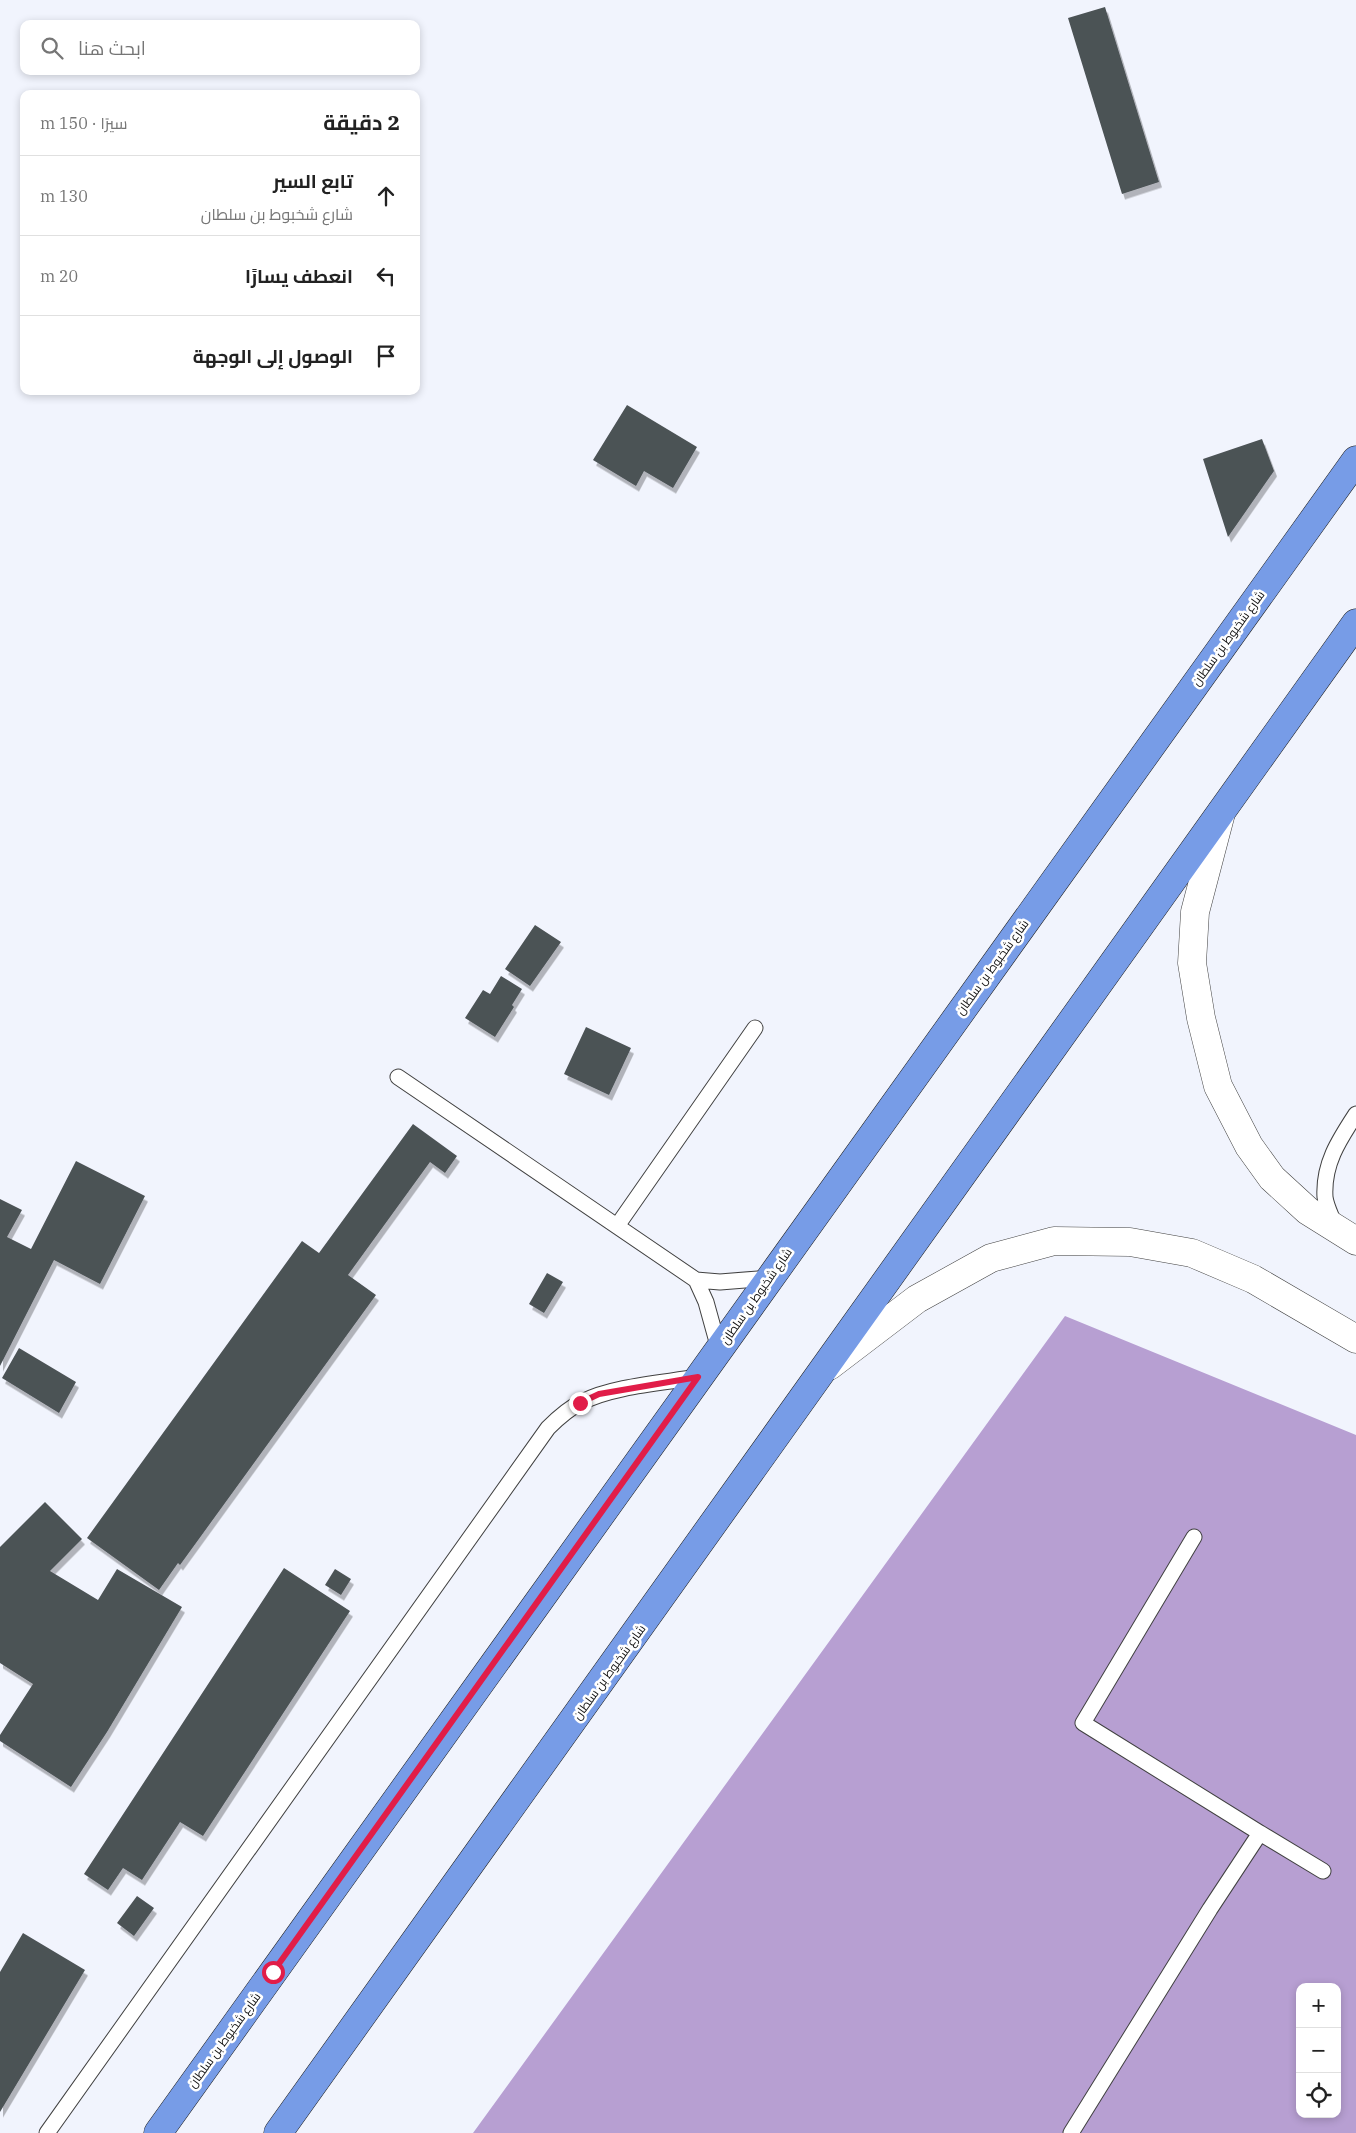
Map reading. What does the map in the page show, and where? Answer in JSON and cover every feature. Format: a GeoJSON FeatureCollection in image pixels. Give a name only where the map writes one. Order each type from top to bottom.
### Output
{"type":"FeatureCollection","features":[{"type":"Feature","properties":{"kind":"main road","name":"شارع شخبوط بن سلطان"},"geometry":{"type":"LineString","coordinates":[[158,2133],[1356,460]]}},
{"type":"Feature","properties":{"kind":"main road","name":"شارع شخبوط بن سلطان"},"geometry":{"type":"LineString","coordinates":[[278,2133],[826,1369],[1356,623]]}},
{"type":"Feature","properties":{"kind":"street"},"geometry":{"type":"LineString","coordinates":[[1222,812],[1195,912],[1192,963],[1201,1018],[1218,1086],[1249,1146],[1272,1178],[1308,1211],[1346,1234]]}},
{"type":"Feature","properties":{"kind":"street"},"geometry":{"type":"LineString","coordinates":[[826,1369],[917,1298],[991,1258],[1054,1242],[1130,1242],[1192,1253],[1254,1279],[1356,1339]]}},
{"type":"Feature","properties":{"kind":"lane"},"geometry":{"type":"LineString","coordinates":[[617,1226],[755,1028]]}},
{"type":"Feature","properties":{"kind":"lane"},"geometry":{"type":"LineString","coordinates":[[398,1077],[696,1280],[720,1282],[769,1278]]}},
{"type":"Feature","properties":{"kind":"lane"},"geometry":{"type":"LineString","coordinates":[[1346,1234],[1326,1198],[1326,1172],[1333,1151],[1356,1114]]}},
{"type":"Feature","properties":{"kind":"lane"},"geometry":{"type":"LineString","coordinates":[[696,1280],[712,1317],[719,1349]]}},
{"type":"Feature","properties":{"kind":"lane"},"geometry":{"type":"LineString","coordinates":[[47,2133],[548,1428],[562,1414],[574,1406],[599,1394],[698,1377]]}},
{"type":"Feature","properties":{"kind":"lane"},"geometry":{"type":"LineString","coordinates":[[1194,1537],[1083,1723],[1323,1871]]}},
{"type":"Feature","properties":{"kind":"lane"},"geometry":{"type":"LineString","coordinates":[[1071,2133],[1210,1909],[1260,1833]]}},
{"type":"Feature","properties":{"kind":"shaded area"},"geometry":{"type":"Polygon","coordinates":[[[1065,1316],[1356,1435],[1356,2133],[473,2133],[1065,1316]]]}},
{"type":"Feature","properties":{"kind":"building"},"geometry":{"type":"Polygon","coordinates":[[[1105,7],[1159,182],[1122,194],[1068,18],[1105,7]]]}},
{"type":"Feature","properties":{"kind":"building"},"geometry":{"type":"Polygon","coordinates":[[[627,405],[697,447],[673,488],[644,471],[636,486],[593,460],[627,405]]]}},
{"type":"Feature","properties":{"kind":"building"},"geometry":{"type":"Polygon","coordinates":[[[1262,439],[1274,471],[1228,537],[1203,459],[1262,439]]]}},
{"type":"Feature","properties":{"kind":"building"},"geometry":{"type":"Polygon","coordinates":[[[535,925],[561,942],[530,986],[505,969],[535,925]]]}},
{"type":"Feature","properties":{"kind":"building"},"geometry":{"type":"Polygon","coordinates":[[[501,976],[522,989],[512,1005],[514,1007],[495,1037],[465,1018],[483,990],[490,994],[501,976]]]}},
{"type":"Feature","properties":{"kind":"building"},"geometry":{"type":"Polygon","coordinates":[[[586,1027],[631,1048],[609,1095],[564,1074],[586,1027]]]}},
{"type":"Feature","properties":{"kind":"building"},"geometry":{"type":"Polygon","coordinates":[[[413,1124],[457,1156],[445,1173],[430,1162],[348,1275],[376,1295],[180,1565],[178,1563],[159,1590],[87,1538],[302,1241],[319,1253],[413,1124]]]}},
{"type":"Feature","properties":{"kind":"building"},"geometry":{"type":"Polygon","coordinates":[[[76,1161],[145,1196],[100,1284],[54,1260],[0,1366],[0,1199],[22,1210],[7,1237],[31,1249],[76,1161]]]}},
{"type":"Feature","properties":{"kind":"building"},"geometry":{"type":"Polygon","coordinates":[[[547,1273],[563,1282],[544,1313],[529,1304],[547,1273]]]}},
{"type":"Feature","properties":{"kind":"building"},"geometry":{"type":"Polygon","coordinates":[[[19,1348],[76,1382],[59,1413],[2,1378],[19,1348]]]}},
{"type":"Feature","properties":{"kind":"building"},"geometry":{"type":"Polygon","coordinates":[[[45,1502],[82,1539],[50,1571],[98,1600],[117,1569],[182,1607],[107,1732],[71,1787],[0,1741],[0,1735],[33,1684],[0,1663],[0,1547],[45,1502]]]}},
{"type":"Feature","properties":{"kind":"building"},"geometry":{"type":"Polygon","coordinates":[[[284,1568],[350,1611],[203,1836],[180,1822],[142,1880],[123,1868],[108,1890],[84,1874],[284,1568]]]}},
{"type":"Feature","properties":{"kind":"building"},"geometry":{"type":"Polygon","coordinates":[[[335,1569],[351,1579],[341,1595],[325,1585],[335,1569]]]}},
{"type":"Feature","properties":{"kind":"building"},"geometry":{"type":"Polygon","coordinates":[[[137,1896],[154,1908],[134,1936],[117,1923],[137,1896]]]}},
{"type":"Feature","properties":{"kind":"building"},"geometry":{"type":"Polygon","coordinates":[[[23,1933],[85,1970],[0,2112],[0,1972],[23,1933]]]}},
{"type":"Feature","properties":{"kind":"route"},"geometry":{"type":"LineString","coordinates":[[273,1972],[698,1377],[599,1394],[580,1403]]}}]}
